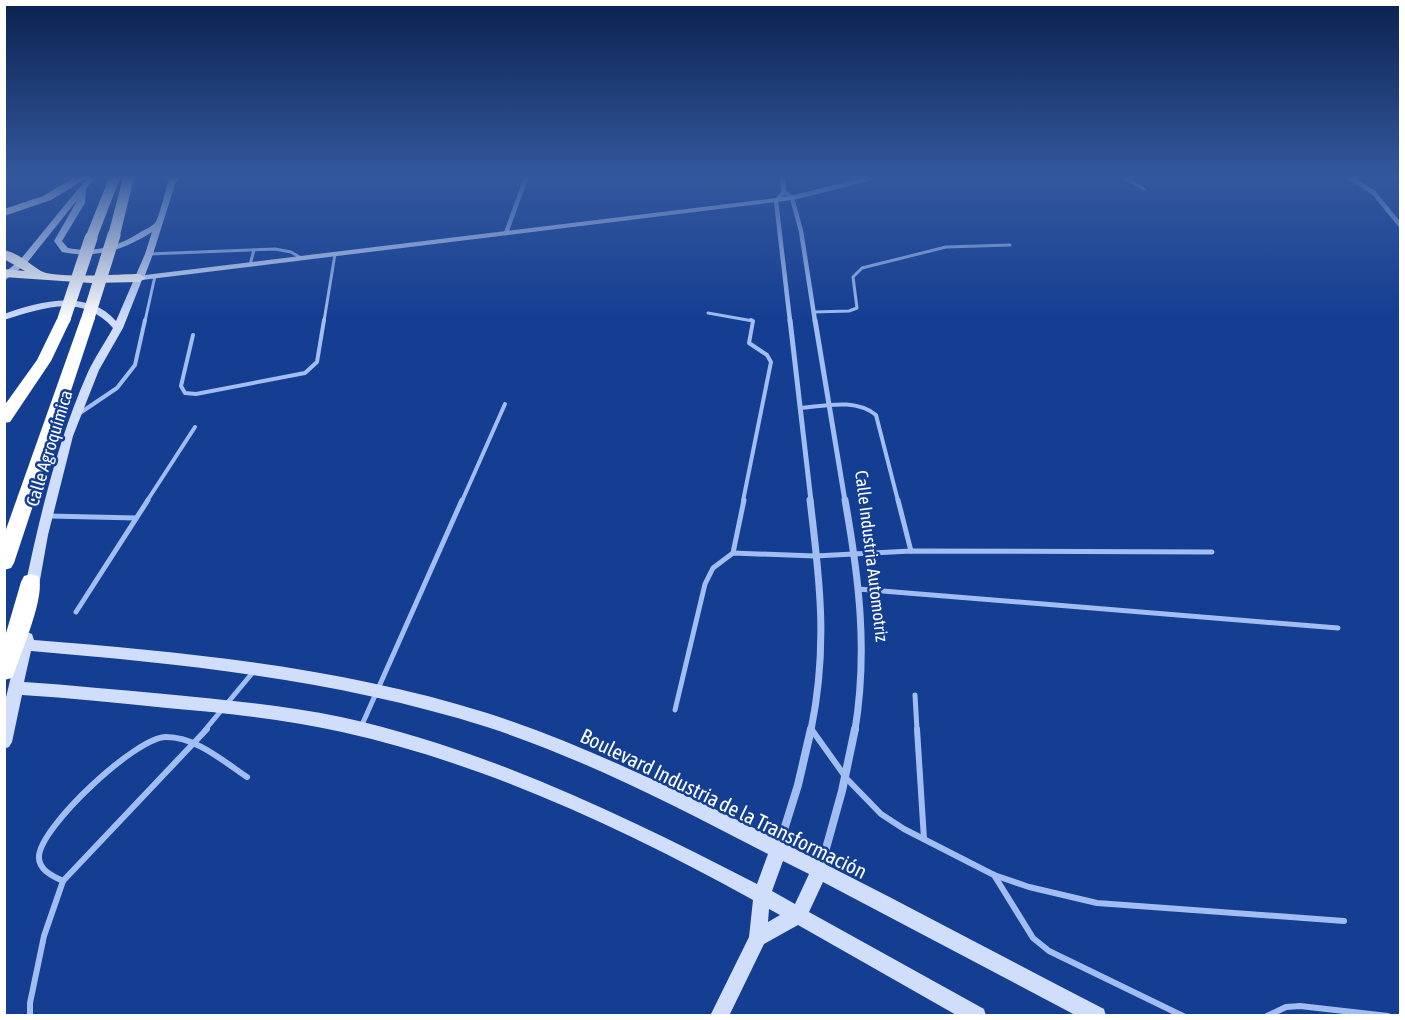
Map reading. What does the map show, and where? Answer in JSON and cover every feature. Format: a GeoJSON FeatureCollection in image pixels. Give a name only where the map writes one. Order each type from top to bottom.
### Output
{"type":"FeatureCollection","features":[{"type":"Feature","properties":{"kind":"highway"},"geometry":{"type":"LineString","coordinates":[[4,418],[44,361],[64,319],[96,226]]}},
{"type":"Feature","properties":{"kind":"highway"},"geometry":{"type":"LineString","coordinates":[[4,563],[88,318],[116,226]]}},
{"type":"Feature","properties":{"kind":"highway"},"geometry":{"type":"LineString","coordinates":[[4,254],[23,262],[37,274]]}},
{"type":"Feature","properties":{"kind":"highway"},"geometry":{"type":"LineString","coordinates":[[6,275],[37,274],[91,279],[139,278]]}},
{"type":"Feature","properties":{"kind":"highway"},"geometry":{"type":"LineString","coordinates":[[4,671],[24,614],[32,582]]}},
{"type":"Feature","properties":{"kind":"street"},"geometry":{"type":"LineString","coordinates":[[6,275],[23,262],[51,226]]}},
{"type":"Feature","properties":{"kind":"street"},"geometry":{"type":"LineString","coordinates":[[67,226],[58,244],[65,250],[81,252],[116,248],[135,240],[156,226]]}},
{"type":"Feature","properties":{"kind":"street","name":"Calle Agroquímica"},"geometry":{"type":"LineString","coordinates":[[4,742],[27,645],[32,582],[47,516],[75,417],[94,370],[118,328],[149,254],[158,226]]}},
{"type":"Feature","properties":{"kind":"street"},"geometry":{"type":"LineString","coordinates":[[506,233],[509,226]]}},
{"type":"Feature","properties":{"kind":"street"},"geometry":{"type":"LineString","coordinates":[[139,278],[568,226]]}},
{"type":"Feature","properties":{"kind":"street"},"geometry":{"type":"LineString","coordinates":[[718,1016],[758,938],[762,895],[796,796],[813,730],[823,654],[822,600],[815,556],[779,226]]}},
{"type":"Feature","properties":{"kind":"street","name":"Calle Industria Automotriz"},"geometry":{"type":"LineString","coordinates":[[799,914],[820,870],[847,779],[855,739],[862,667],[862,626],[854,553],[800,226]]}},
{"type":"Feature","properties":{"kind":"street"},"geometry":{"type":"LineString","coordinates":[[4,317],[51,305],[81,304],[104,312],[118,328]]}},
{"type":"Feature","properties":{"kind":"street","name":"Boulevard Industria de la Transformación"},"geometry":{"type":"LineString","coordinates":[[27,645],[160,656],[255,670],[377,691],[487,721],[562,748],[633,778],[820,870],[1097,1016]]}},
{"type":"Feature","properties":{"kind":"street"},"geometry":{"type":"LineString","coordinates":[[18,688],[225,707],[314,719],[360,729],[460,759],[553,793],[627,826],[799,914],[977,1016]]}},
{"type":"Feature","properties":{"kind":"street"},"geometry":{"type":"LineString","coordinates":[[758,938],[799,914]]}},
{"type":"Feature","properties":{"kind":"lane"},"geometry":{"type":"LineString","coordinates":[[814,312],[849,311],[857,308],[853,277],[862,268],[946,247],[1010,245]]}},
{"type":"Feature","properties":{"kind":"lane"},"geometry":{"type":"LineString","coordinates":[[250,265],[255,250]]}},
{"type":"Feature","properties":{"kind":"lane"},"geometry":{"type":"LineString","coordinates":[[149,254],[285,250],[302,258]]}},
{"type":"Feature","properties":{"kind":"lane"},"geometry":{"type":"LineString","coordinates":[[193,335],[181,386],[185,393],[230,388],[304,372],[317,362],[336,254]]}},
{"type":"Feature","properties":{"kind":"lane"},"geometry":{"type":"LineString","coordinates":[[75,417],[117,388],[135,365],[155,276]]}},
{"type":"Feature","properties":{"kind":"lane"},"geometry":{"type":"LineString","coordinates":[[708,313],[753,321],[749,343],[767,355],[771,362],[733,553]]}},
{"type":"Feature","properties":{"kind":"lane"},"geometry":{"type":"LineString","coordinates":[[360,729],[505,404]]}},
{"type":"Feature","properties":{"kind":"lane"},"geometry":{"type":"LineString","coordinates":[[800,408],[860,405],[870,408],[876,415],[911,551]]}},
{"type":"Feature","properties":{"kind":"lane"},"geometry":{"type":"LineString","coordinates":[[76,612],[195,427]]}},
{"type":"Feature","properties":{"kind":"lane"},"geometry":{"type":"LineString","coordinates":[[47,516],[136,518]]}},
{"type":"Feature","properties":{"kind":"lane"},"geometry":{"type":"LineString","coordinates":[[675,710],[705,584],[713,568],[733,553],[815,556],[911,551],[1212,552]]}},
{"type":"Feature","properties":{"kind":"lane"},"geometry":{"type":"LineString","coordinates":[[858,589],[1338,628]]}},
{"type":"Feature","properties":{"kind":"lane"},"geometry":{"type":"LineString","coordinates":[[30,1016],[30,1003],[44,936],[63,881],[194,744],[255,670]]}},
{"type":"Feature","properties":{"kind":"lane"},"geometry":{"type":"LineString","coordinates":[[915,695],[924,839]]}},
{"type":"Feature","properties":{"kind":"lane"},"geometry":{"type":"LineString","coordinates":[[813,730],[847,779],[881,814],[994,875],[1029,887],[1097,903],[1344,921]]}},
{"type":"Feature","properties":{"kind":"lane"},"geometry":{"type":"LineString","coordinates":[[63,881],[47,873],[39,855],[45,837],[75,804],[123,759],[144,744],[164,737],[194,744],[247,777]]}},
{"type":"Feature","properties":{"kind":"lane"},"geometry":{"type":"LineString","coordinates":[[994,875],[1033,938],[1049,951],[1183,1016]]}},
{"type":"Feature","properties":{"kind":"lane"},"geometry":{"type":"LineString","coordinates":[[1267,1016],[1286,1007],[1300,1006],[1388,1016]]}}]}
